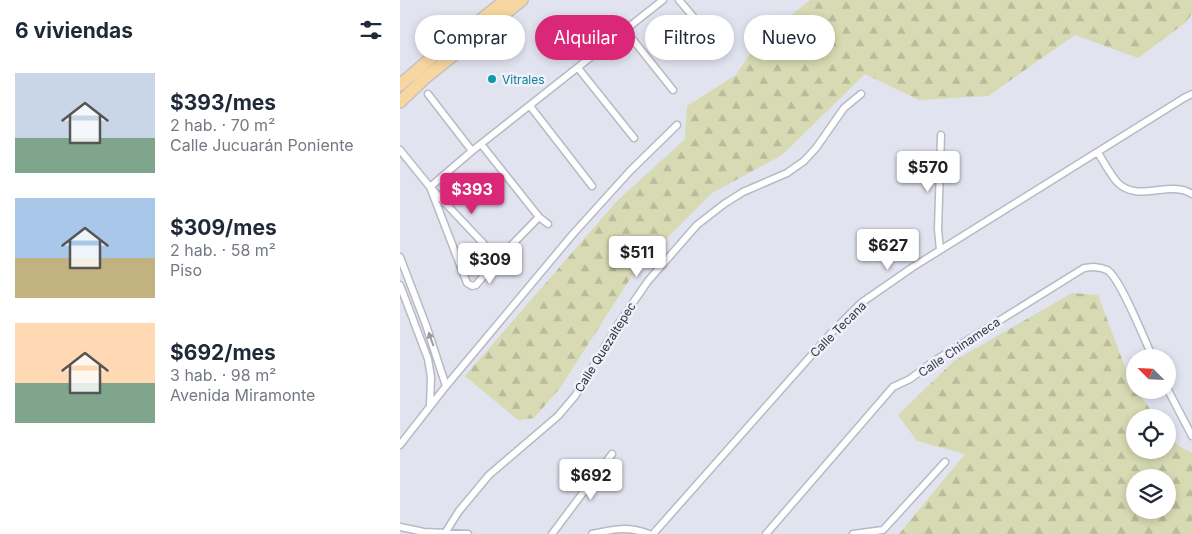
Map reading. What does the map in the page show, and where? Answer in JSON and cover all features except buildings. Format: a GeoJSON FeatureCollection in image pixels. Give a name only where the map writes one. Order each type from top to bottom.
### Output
{"type":"FeatureCollection","features":[{"type":"Feature","properties":{"kind":"highway"},"geometry":{"type":"LineString","coordinates":[[400,85],[430,59],[506,0]]}},
{"type":"Feature","properties":{"kind":"highway"},"geometry":{"type":"LineString","coordinates":[[400,102],[425,78],[522,0]]}},
{"type":"Feature","properties":{"kind":"street"},"geometry":{"type":"LineString","coordinates":[[635,23],[663,0]]}},
{"type":"Feature","properties":{"kind":"street"},"geometry":{"type":"LineString","coordinates":[[679,0],[692,15]]}},
{"type":"Feature","properties":{"kind":"street"},"geometry":{"type":"LineString","coordinates":[[635,41],[673,90]]}},
{"type":"Feature","properties":{"kind":"street"},"geometry":{"type":"LineString","coordinates":[[430,187],[472,150],[588,60]]}},
{"type":"Feature","properties":{"kind":"street"},"geometry":{"type":"LineString","coordinates":[[578,68],[634,138]]}},
{"type":"Feature","properties":{"kind":"street"},"geometry":{"type":"LineString","coordinates":[[428,94],[472,150]]}},
{"type":"Feature","properties":{"kind":"street","name":"Calle Quezaltepec"},"geometry":{"type":"LineString","coordinates":[[445,533],[459,511],[489,475],[558,416],[575,396],[619,323],[648,281],[697,224],[743,192],[787,173],[804,161],[816,148],[844,108],[861,94]]}},
{"type":"Feature","properties":{"kind":"street","name":"Calle Tecana"},"geometry":{"type":"LineString","coordinates":[[653,534],[826,339],[856,308],[940,250],[1192,94]]}},
{"type":"Feature","properties":{"kind":"street"},"geometry":{"type":"LineString","coordinates":[[530,106],[592,186]]}},
{"type":"Feature","properties":{"kind":"street"},"geometry":{"type":"LineString","coordinates":[[400,445],[446,386],[564,245],[616,185],[677,125]]}},
{"type":"Feature","properties":{"kind":"street"},"geometry":{"type":"LineString","coordinates":[[940,250],[941,135]]}},
{"type":"Feature","properties":{"kind":"street"},"geometry":{"type":"LineString","coordinates":[[481,144],[539,217],[548,224]]}},
{"type":"Feature","properties":{"kind":"street"},"geometry":{"type":"LineString","coordinates":[[400,150],[430,187],[498,259]]}},
{"type":"Feature","properties":{"kind":"street"},"geometry":{"type":"LineString","coordinates":[[1098,153],[1118,182],[1127,189],[1137,192],[1176,188],[1192,194]]}},
{"type":"Feature","properties":{"kind":"street"},"geometry":{"type":"LineString","coordinates":[[430,187],[469,285],[472,286],[476,285],[498,259],[539,217]]}},
{"type":"Feature","properties":{"kind":"street"},"geometry":{"type":"LineString","coordinates":[[400,257],[426,325],[446,386]]}},
{"type":"Feature","properties":{"kind":"street","name":"Calle Chinameca"},"geometry":{"type":"LineString","coordinates":[[766,534],[892,387],[910,380],[934,360],[1084,268],[1097,266],[1109,271],[1124,292],[1149,349]]}},
{"type":"Feature","properties":{"kind":"street"},"geometry":{"type":"LineString","coordinates":[[400,285],[403,301],[430,368],[430,406]]}},
{"type":"Feature","properties":{"kind":"street"},"geometry":{"type":"LineString","coordinates":[[1173,399],[1192,436]]}},
{"type":"Feature","properties":{"kind":"street"},"geometry":{"type":"LineString","coordinates":[[552,534],[612,454]]}},
{"type":"Feature","properties":{"kind":"street"},"geometry":{"type":"LineString","coordinates":[[853,534],[883,530],[945,462]]}},
{"type":"Feature","properties":{"kind":"street"},"geometry":{"type":"LineString","coordinates":[[400,527],[468,534]]}},
{"type":"Feature","properties":{"kind":"street"},"geometry":{"type":"LineString","coordinates":[[592,534],[616,528],[636,529],[649,534]]}},
{"type":"Feature","properties":{"kind":"green space"},"geometry":{"type":"Polygon","coordinates":[[[810,0],[1192,0],[1192,14],[1185,23],[1138,58],[1075,35],[988,96],[919,100],[865,74],[782,155],[712,193],[637,268],[560,388],[534,418],[518,420],[465,376],[617,201],[685,139],[687,106],[736,75],[746,60],[835,60],[835,15],[791,15],[810,0]]]}},
{"type":"Feature","properties":{"kind":"green space"},"geometry":{"type":"Polygon","coordinates":[[[1072,293],[1098,295],[1126,370],[1126,399],[1143,399],[1150,409],[1126,409],[1126,459],[1176,459],[1176,444],[1192,453],[1192,534],[899,534],[965,454],[917,441],[898,415],[954,361],[1072,293]]]}},
{"type":"Feature","properties":{"kind":"place","name":"Vitrales"},"geometry":{"type":"Point","coordinates":[492,79]}}]}
